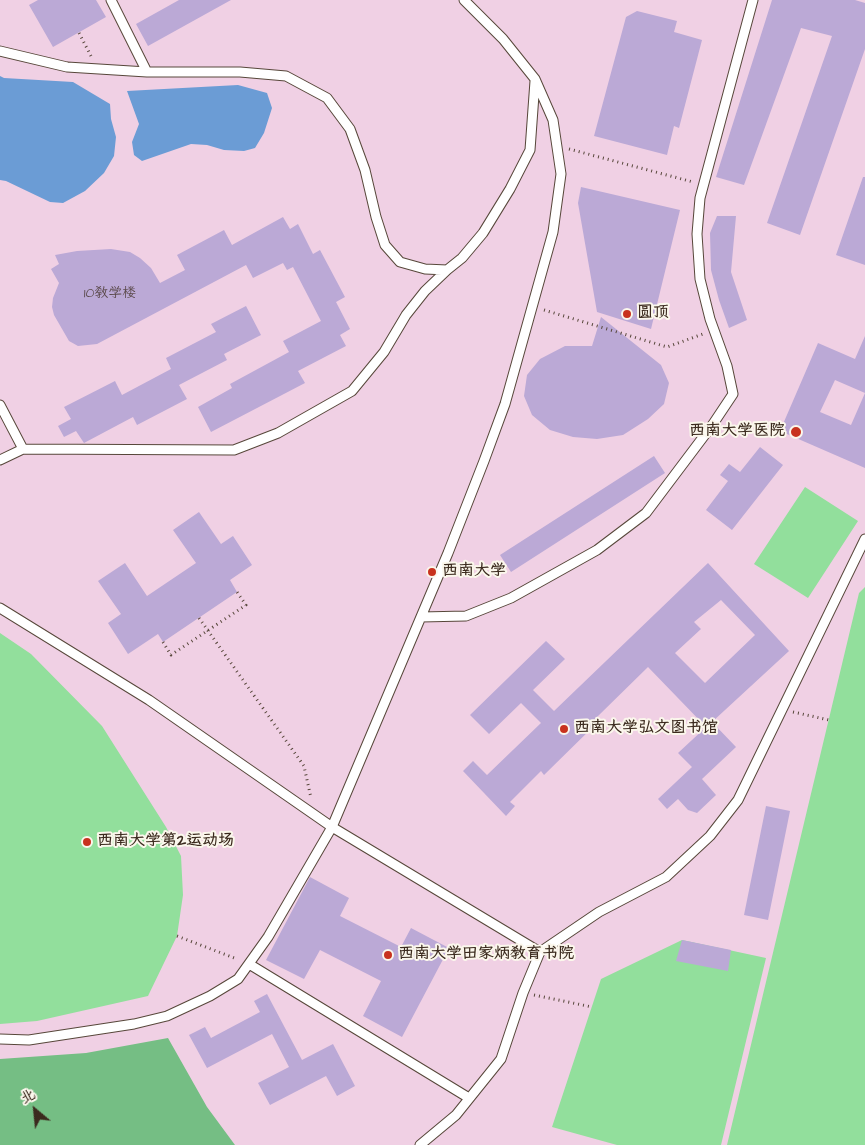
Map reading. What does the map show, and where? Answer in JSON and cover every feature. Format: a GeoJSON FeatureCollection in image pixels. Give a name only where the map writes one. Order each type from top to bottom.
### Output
{"type":"FeatureCollection","features":[{"type":"Feature","properties":{"kind":"lane"},"geometry":{"type":"LineString","coordinates":[[111,0],[147,72]]}},
{"type":"Feature","properties":{"kind":"lane"},"geometry":{"type":"LineString","coordinates":[[0,1039],[29,1040],[134,1024],[167,1016],[210,996],[238,979],[268,937],[332,827],[448,554],[490,445],[504,404],[553,232],[562,174],[553,120],[535,79],[503,39],[464,0]]}},
{"type":"Feature","properties":{"kind":"lane"},"geometry":{"type":"LineString","coordinates":[[421,617],[466,616],[511,598],[597,550],[646,513],[713,424],[733,394],[727,366],[700,279],[697,234],[703,185],[753,0]]}},
{"type":"Feature","properties":{"kind":"lane"},"geometry":{"type":"LineString","coordinates":[[0,52],[67,67],[147,72],[240,72],[286,76],[327,98],[350,129],[365,170],[385,245],[400,262],[425,269],[447,270]]}},
{"type":"Feature","properties":{"kind":"lane"},"geometry":{"type":"LineString","coordinates":[[0,460],[23,449],[234,450],[278,433],[352,391],[384,352],[406,315],[425,291],[462,258],[482,234],[510,189],[530,150],[535,79]]}},
{"type":"Feature","properties":{"kind":"lane"},"geometry":{"type":"LineString","coordinates":[[0,405],[23,449]]}},
{"type":"Feature","properties":{"kind":"lane"},"geometry":{"type":"LineString","coordinates":[[420,1145],[456,1114],[501,1059],[523,993],[540,952],[599,912],[666,877],[710,836],[738,800],[865,539]]}},
{"type":"Feature","properties":{"kind":"lane"},"geometry":{"type":"LineString","coordinates":[[0,608],[149,700],[332,827],[540,952]]}},
{"type":"Feature","properties":{"kind":"lane"},"geometry":{"type":"LineString","coordinates":[[249,964],[469,1098]]}},
{"type":"Feature","properties":{"kind":"path"},"geometry":{"type":"LineString","coordinates":[[79,33],[98,69]]}},
{"type":"Feature","properties":{"kind":"path"},"geometry":{"type":"LineString","coordinates":[[557,146],[703,185]]}},
{"type":"Feature","properties":{"kind":"path"},"geometry":{"type":"LineString","coordinates":[[532,306],[667,347],[715,330]]}},
{"type":"Feature","properties":{"kind":"path"},"geometry":{"type":"LineString","coordinates":[[163,642],[171,655],[208,631],[246,605],[237,592]]}},
{"type":"Feature","properties":{"kind":"path"},"geometry":{"type":"LineString","coordinates":[[199,618],[304,766],[314,813]]}},
{"type":"Feature","properties":{"kind":"path"},"geometry":{"type":"LineString","coordinates":[[782,710],[829,720]]}},
{"type":"Feature","properties":{"kind":"path"},"geometry":{"type":"LineString","coordinates":[[177,936],[249,964]]}},
{"type":"Feature","properties":{"kind":"path"},"geometry":{"type":"LineString","coordinates":[[523,993],[592,1007]]}},
{"type":"Feature","properties":{"kind":"shaded area","name":"西南大学"},"geometry":{"type":"Polygon","coordinates":[[[0,0],[865,0],[865,1145],[0,1145],[0,0]]]}},
{"type":"Feature","properties":{"kind":"green space"},"geometry":{"type":"Polygon","coordinates":[[[805,487],[858,521],[808,598],[754,564],[805,487]]]}},
{"type":"Feature","properties":{"kind":"green space"},"geometry":{"type":"Polygon","coordinates":[[[865,587],[865,1145],[727,1145],[859,593],[865,587]]]}},
{"type":"Feature","properties":{"kind":"green space","name":"西南大学第2运动场"},"geometry":{"type":"Polygon","coordinates":[[[0,633],[31,654],[102,726],[166,827],[181,856],[183,895],[177,936],[148,996],[37,1021],[0,1024],[0,633]]]}},
{"type":"Feature","properties":{"kind":"green space"},"geometry":{"type":"Polygon","coordinates":[[[682,940],[766,958],[721,1145],[617,1145],[552,1127],[601,979],[682,940]]]}},
{"type":"Feature","properties":{"kind":"green space"},"geometry":{"type":"Polygon","coordinates":[[[168,1038],[207,1107],[235,1145],[0,1145],[0,1059],[86,1053],[168,1038]]]}},
{"type":"Feature","properties":{"kind":"water"},"geometry":{"type":"Polygon","coordinates":[[[0,76],[4,78],[73,82],[110,104],[111,119],[116,137],[114,156],[104,173],[85,191],[63,203],[50,202],[6,181],[0,180],[0,76]]]}},
{"type":"Feature","properties":{"kind":"water"},"geometry":{"type":"Polygon","coordinates":[[[238,85],[267,93],[272,108],[264,133],[255,148],[244,151],[224,150],[207,145],[191,144],[142,161],[134,155],[132,142],[139,124],[127,91],[238,85]]]}},
{"type":"Feature","properties":{"kind":"building"},"geometry":{"type":"Polygon","coordinates":[[[38,0],[96,0],[106,17],[53,47],[29,5],[38,0]]]}},
{"type":"Feature","properties":{"kind":"building"},"geometry":{"type":"Polygon","coordinates":[[[179,0],[231,0],[148,46],[136,24],[179,0]]]}},
{"type":"Feature","properties":{"kind":"building"},"geometry":{"type":"Polygon","coordinates":[[[772,0],[855,0],[865,3],[865,49],[800,235],[767,223],[832,36],[801,28],[744,185],[716,177],[772,0]]]}},
{"type":"Feature","properties":{"kind":"building"},"geometry":{"type":"Polygon","coordinates":[[[637,11],[677,21],[674,32],[702,40],[679,128],[674,126],[667,155],[594,136],[626,17],[637,11]]]}},
{"type":"Feature","properties":{"kind":"building"},"geometry":{"type":"Polygon","coordinates":[[[863,177],[865,177],[865,265],[836,255],[863,177]]]}},
{"type":"Feature","properties":{"kind":"building"},"geometry":{"type":"Polygon","coordinates":[[[581,187],[680,210],[651,329],[597,312],[578,203],[581,187]]]}},
{"type":"Feature","properties":{"kind":"building"},"geometry":{"type":"Polygon","coordinates":[[[717,216],[736,216],[731,272],[747,320],[729,328],[711,270],[710,233],[717,216]]]}},
{"type":"Feature","properties":{"kind":"building"},"geometry":{"type":"Polygon","coordinates":[[[283,217],[290,229],[298,224],[313,254],[320,250],[345,297],[336,302],[350,329],[340,335],[346,346],[298,371],[305,383],[211,432],[198,407],[232,388],[230,384],[289,352],[283,341],[321,321],[293,267],[287,270],[283,263],[253,278],[246,265],[97,344],[78,346],[69,341],[54,315],[52,307],[53,298],[59,283],[51,269],[59,264],[55,255],[77,251],[111,249],[130,252],[151,268],[160,283],[185,270],[177,255],[224,230],[232,245],[283,217]]]}},
{"type":"Feature","properties":{"kind":"building"},"geometry":{"type":"Polygon","coordinates":[[[246,306],[261,335],[224,354],[227,360],[179,385],[187,399],[137,425],[133,417],[84,443],[76,431],[64,437],[58,426],[71,419],[64,407],[115,381],[122,395],[171,369],[166,358],[216,332],[211,324],[246,306]]]}},
{"type":"Feature","properties":{"kind":"building"},"geometry":{"type":"Polygon","coordinates":[[[601,317],[661,365],[669,383],[664,404],[648,419],[623,435],[597,439],[573,437],[550,430],[532,415],[524,396],[527,375],[540,359],[565,346],[592,346],[601,317]]]}},
{"type":"Feature","properties":{"kind":"building","name":"西南大学医院"},"geometry":{"type":"Polygon","coordinates":[[[865,336],[865,393],[865,468],[780,431],[818,343],[855,359],[865,336]],[[835,380],[820,412],[851,425],[865,393],[835,380]]]}},
{"type":"Feature","properties":{"kind":"building"},"geometry":{"type":"Polygon","coordinates":[[[760,447],[783,465],[732,530],[706,510],[728,481],[720,475],[729,464],[740,472],[760,447]]]}},
{"type":"Feature","properties":{"kind":"building"},"geometry":{"type":"Polygon","coordinates":[[[654,456],[665,473],[511,572],[500,555],[654,456]]]}},
{"type":"Feature","properties":{"kind":"building"},"geometry":{"type":"Polygon","coordinates":[[[199,512],[221,544],[233,536],[252,565],[230,580],[237,592],[163,642],[158,634],[128,654],[108,623],[121,614],[98,581],[125,563],[147,596],[196,563],[173,530],[199,512]]]}},
{"type":"Feature","properties":{"kind":"building"},"geometry":{"type":"Polygon","coordinates":[[[708,563],[789,651],[712,722],[736,747],[702,779],[716,795],[697,813],[688,810],[678,799],[667,809],[658,799],[692,767],[678,753],[706,727],[648,667],[597,717],[600,720],[544,775],[541,771],[510,802],[515,806],[506,816],[463,771],[473,761],[487,775],[541,723],[521,703],[489,734],[470,715],[546,641],[565,659],[533,690],[554,711],[708,563]],[[721,600],[694,622],[701,629],[675,653],[705,683],[755,635],[721,600]]]}},
{"type":"Feature","properties":{"kind":"building"},"geometry":{"type":"Polygon","coordinates":[[[766,806],[790,811],[768,920],[744,915],[766,806]]]}},
{"type":"Feature","properties":{"kind":"building","name":"西南大学田家炳教育书院"},"geometry":{"type":"Polygon","coordinates":[[[310,877],[349,898],[340,916],[401,947],[411,928],[449,948],[402,1037],[363,1016],[381,981],[320,950],[304,979],[266,960],[310,877]]]}},
{"type":"Feature","properties":{"kind":"building"},"geometry":{"type":"Polygon","coordinates":[[[682,940],[731,950],[728,971],[676,961],[682,940]]]}},
{"type":"Feature","properties":{"kind":"building"},"geometry":{"type":"Polygon","coordinates":[[[267,994],[302,1060],[333,1044],[355,1086],[337,1096],[326,1076],[270,1105],[258,1083],[289,1067],[272,1034],[207,1068],[189,1035],[205,1027],[211,1038],[260,1012],[254,1001],[267,994]]]}},
{"type":"Feature","properties":{"kind":"place","name":"圆顶"},"geometry":{"type":"Point","coordinates":[627,314]}},
{"type":"Feature","properties":{"kind":"place","name":"西南大学医院"},"geometry":{"type":"Point","coordinates":[796,432]}},
{"type":"Feature","properties":{"kind":"place","name":"西南大学"},"geometry":{"type":"Point","coordinates":[432,572]}},
{"type":"Feature","properties":{"kind":"place","name":"西南大学弘文图书馆"},"geometry":{"type":"Point","coordinates":[564,729]}},
{"type":"Feature","properties":{"kind":"place","name":"西南大学第2运动场"},"geometry":{"type":"Point","coordinates":[87,842]}},
{"type":"Feature","properties":{"kind":"place","name":"西南大学田家炳教育书院"},"geometry":{"type":"Point","coordinates":[388,955]}}]}
